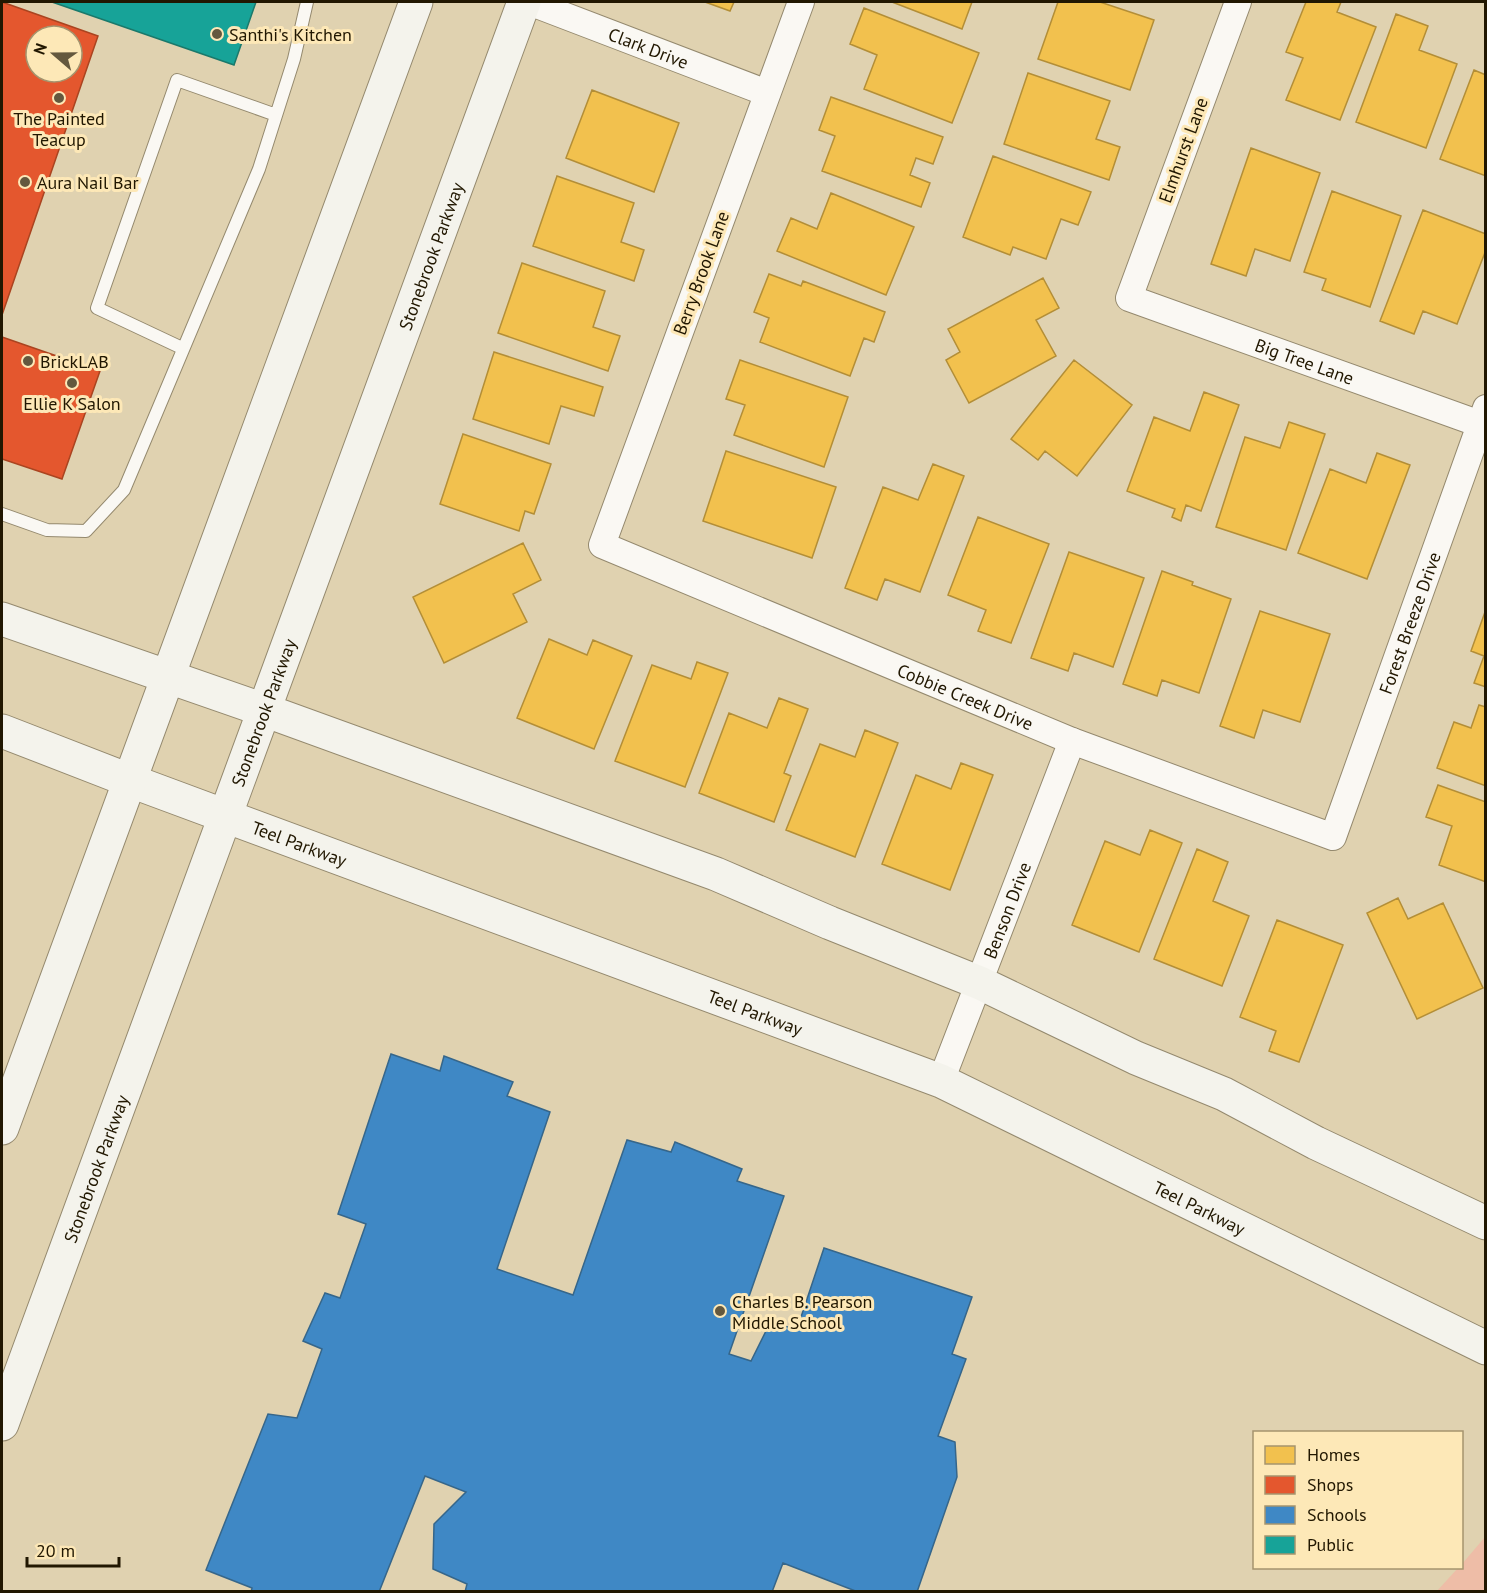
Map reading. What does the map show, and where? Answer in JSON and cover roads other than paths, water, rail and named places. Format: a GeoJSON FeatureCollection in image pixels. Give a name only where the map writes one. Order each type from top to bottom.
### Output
{"type":"FeatureCollection","features":[{"type":"Feature","properties":{"kind":"main road"},"geometry":{"type":"LineString","coordinates":[[2,1128],[416,2]]}},
{"type":"Feature","properties":{"kind":"main road","name":"Stonebrook Parkway"},"geometry":{"type":"LineString","coordinates":[[2,1424],[524,2]]}},
{"type":"Feature","properties":{"kind":"main road"},"geometry":{"type":"LineString","coordinates":[[2,619],[264,710],[716,874],[830,923],[980,982],[1136,1058],[1224,1095],[1316,1143],[1485,1223]]}},
{"type":"Feature","properties":{"kind":"main road","name":"Teel Parkway"},"geometry":{"type":"LineString","coordinates":[[2,731],[130,781],[941,1081],[1485,1348]]}},
{"type":"Feature","properties":{"kind":"street","name":"Clark Drive"},"geometry":{"type":"LineString","coordinates":[[529,2],[767,93]]}},
{"type":"Feature","properties":{"kind":"street","name":"Berry Brook Lane"},"geometry":{"type":"LineString","coordinates":[[602,545],[801,2]]}},
{"type":"Feature","properties":{"kind":"street","name":"Elmhurst Lane"},"geometry":{"type":"LineString","coordinates":[[1129,298],[1238,2]]}},
{"type":"Feature","properties":{"kind":"street","name":"Big Tree Lane"},"geometry":{"type":"LineString","coordinates":[[1129,298],[1483,416]]}},
{"type":"Feature","properties":{"kind":"street","name":"Forest Breeze Drive"},"geometry":{"type":"LineString","coordinates":[[1333,837],[1483,416]]}},
{"type":"Feature","properties":{"kind":"street","name":"Cobbie Creek Drive"},"geometry":{"type":"LineString","coordinates":[[602,545],[1072,741],[1333,837]]}},
{"type":"Feature","properties":{"kind":"street","name":"Benson Drive"},"geometry":{"type":"LineString","coordinates":[[941,1081],[1072,741]]}},
{"type":"Feature","properties":{"kind":"lane"},"geometry":{"type":"LineString","coordinates":[[2,514],[47,530],[86,531],[124,490],[259,169],[294,59],[307,2]]}},
{"type":"Feature","properties":{"kind":"lane"},"geometry":{"type":"LineString","coordinates":[[182,348],[97,308],[177,80],[276,115]]}},
{"type":"Feature","properties":{"kind":"place","name":"Santhi's Kitchen"},"geometry":{"type":"Point","coordinates":[217,34]}},
{"type":"Feature","properties":{"kind":"place","name":"The Painted Teacup"},"geometry":{"type":"Point","coordinates":[59,98]}},
{"type":"Feature","properties":{"kind":"place","name":"Aura Nail Bar"},"geometry":{"type":"Point","coordinates":[25,182]}},
{"type":"Feature","properties":{"kind":"place","name":"BrickLAB"},"geometry":{"type":"Point","coordinates":[28,361]}},
{"type":"Feature","properties":{"kind":"place","name":"Ellie K Salon"},"geometry":{"type":"Point","coordinates":[72,383]}},
{"type":"Feature","properties":{"kind":"place","name":"Charles B. Pearson Middle School"},"geometry":{"type":"Point","coordinates":[720,1311]}}]}
